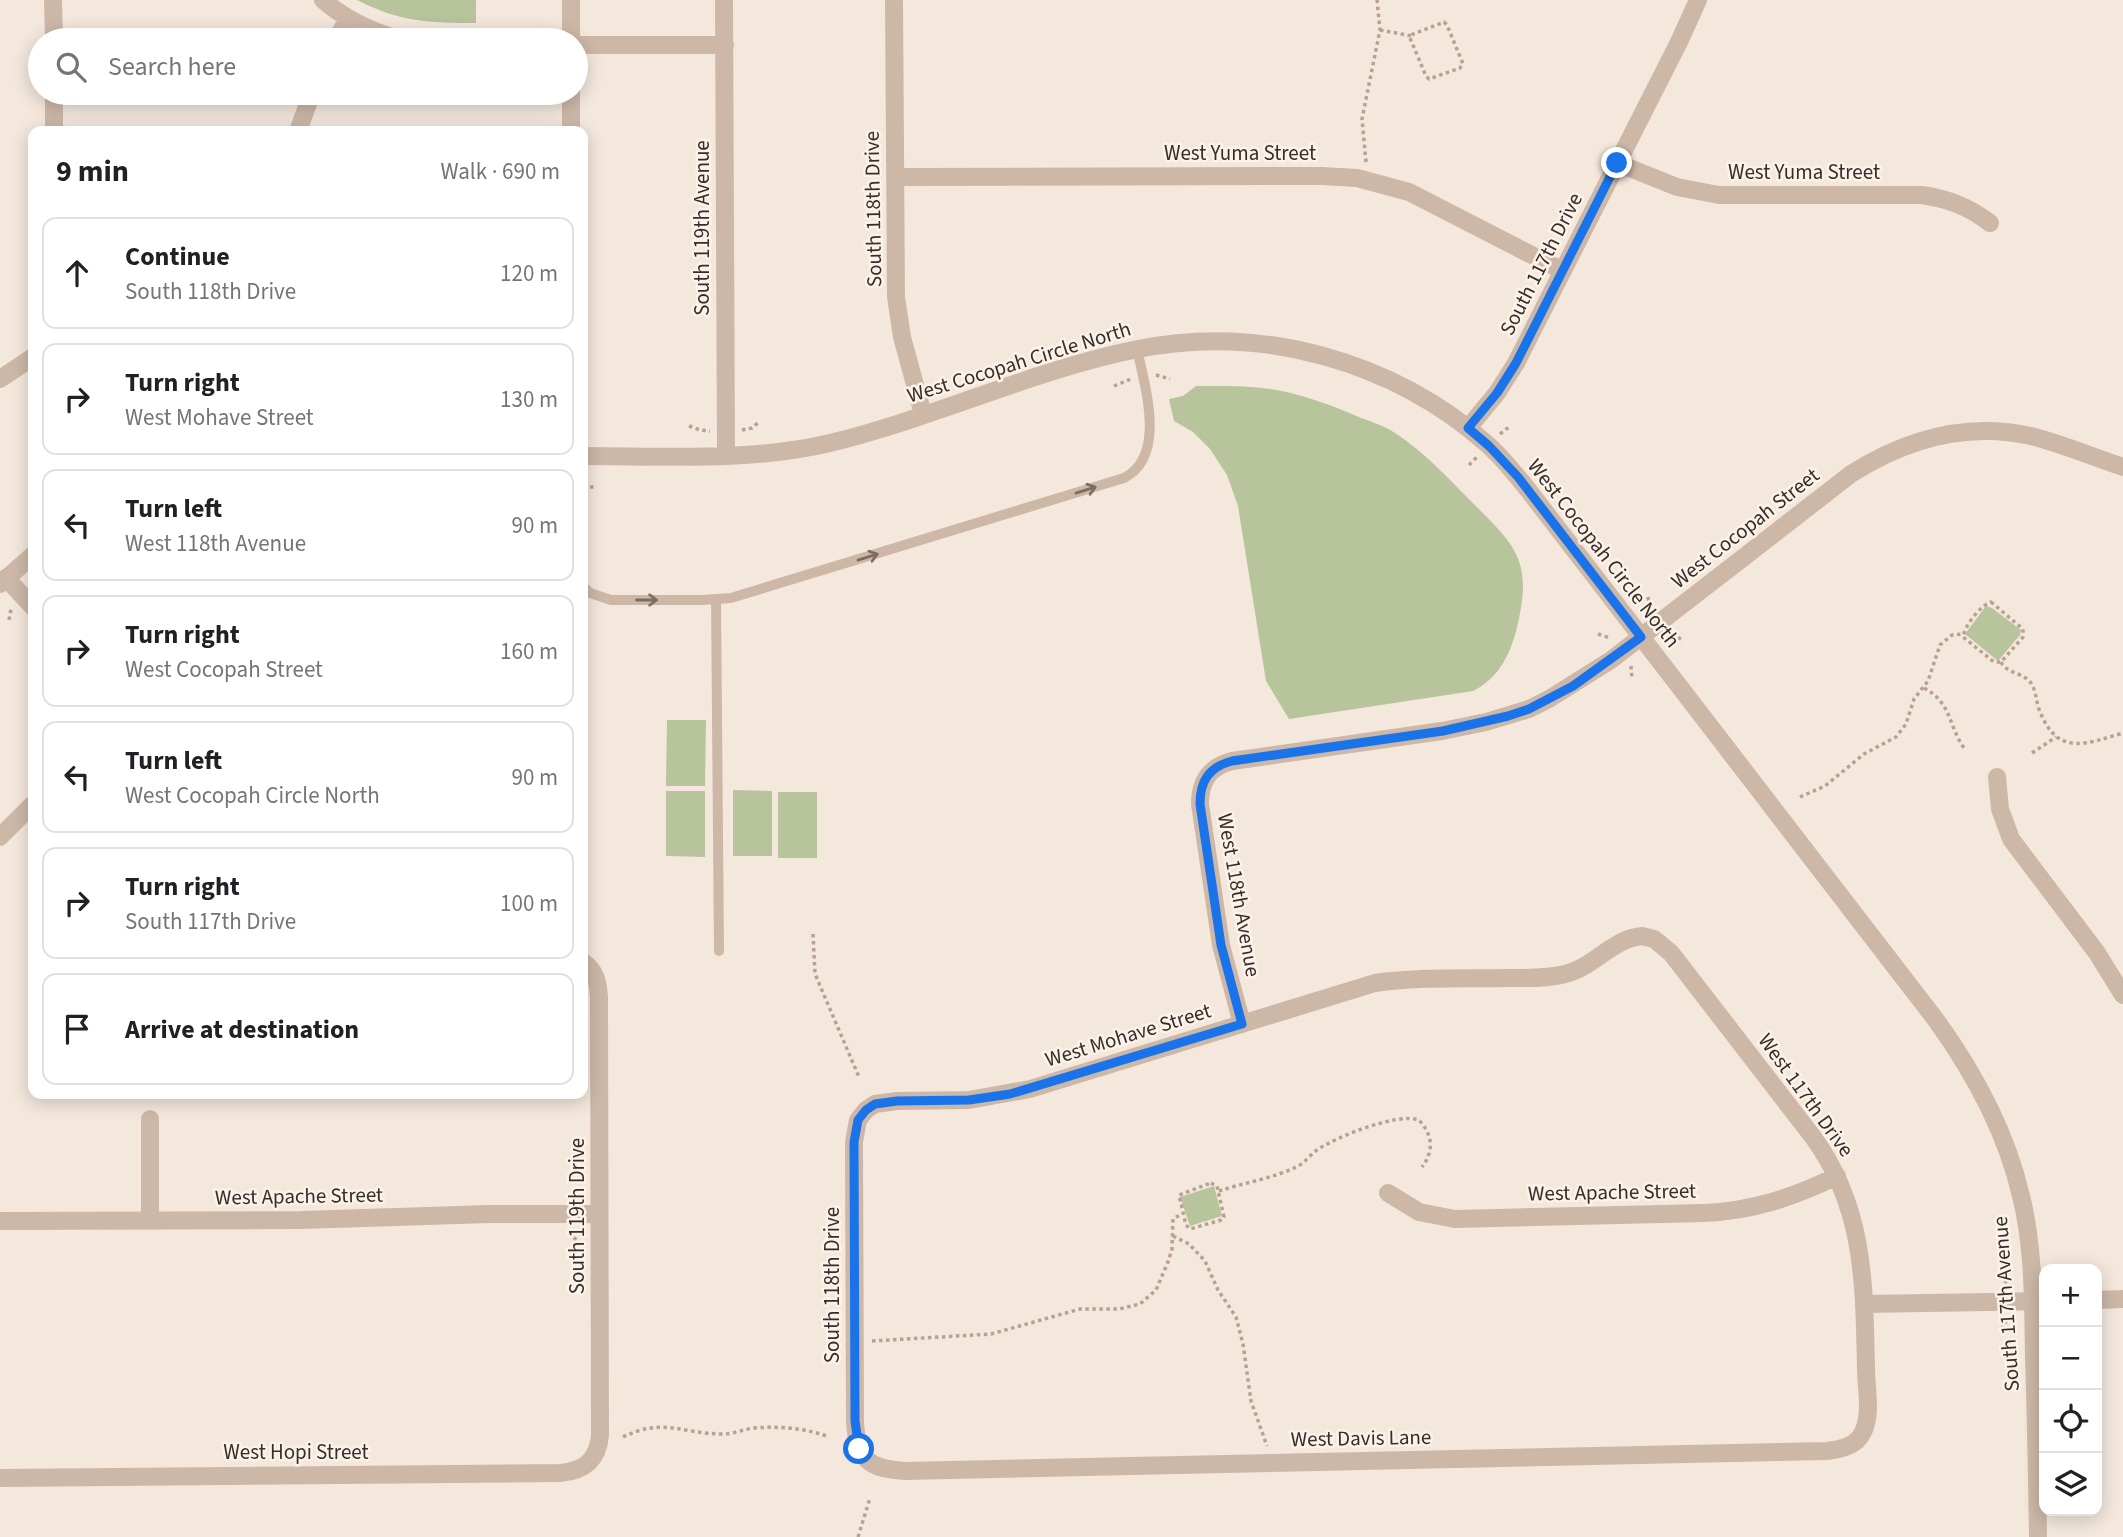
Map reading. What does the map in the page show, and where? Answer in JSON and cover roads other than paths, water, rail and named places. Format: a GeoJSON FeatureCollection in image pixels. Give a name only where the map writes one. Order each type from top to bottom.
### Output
{"type":"FeatureCollection","features":[{"type":"Feature","properties":{"kind":"street"},"geometry":{"type":"LineString","coordinates":[[53,0],[54,28]]}},
{"type":"Feature","properties":{"kind":"street"},"geometry":{"type":"LineString","coordinates":[[323,0],[348,19],[368,28]]}},
{"type":"Feature","properties":{"kind":"street"},"geometry":{"type":"LineString","coordinates":[[571,0],[571,28]]}},
{"type":"Feature","properties":{"kind":"street","name":"South 119th Avenue"},"geometry":{"type":"LineString","coordinates":[[724,0],[726,456]]}},
{"type":"Feature","properties":{"kind":"street","name":"South 118th Drive"},"geometry":{"type":"LineString","coordinates":[[894,0],[898,317],[923,414]]}},
{"type":"Feature","properties":{"kind":"street","name":"South 117th Drive"},"geometry":{"type":"LineString","coordinates":[[1468,428],[1507,379],[1698,0]]}},
{"type":"Feature","properties":{"kind":"street"},"geometry":{"type":"LineString","coordinates":[[343,28],[348,19]]}},
{"type":"Feature","properties":{"kind":"street"},"geometry":{"type":"LineString","coordinates":[[588,45],[724,45]]}},
{"type":"Feature","properties":{"kind":"street"},"geometry":{"type":"LineString","coordinates":[[54,105],[54,126]]}},
{"type":"Feature","properties":{"kind":"street"},"geometry":{"type":"LineString","coordinates":[[300,126],[308,105]]}},
{"type":"Feature","properties":{"kind":"street"},"geometry":{"type":"LineString","coordinates":[[571,105],[571,126]]}},
{"type":"Feature","properties":{"kind":"street","name":"West Yuma Street"},"geometry":{"type":"LineString","coordinates":[[1617,163],[1677,187],[1719,195],[1922,195],[1942,198],[1961,204],[1990,223]]}},
{"type":"Feature","properties":{"kind":"street","name":"West Yuma Street"},"geometry":{"type":"LineString","coordinates":[[895,177],[1357,178],[1409,192],[1563,271]]}},
{"type":"Feature","properties":{"kind":"street","name":"West Cocopah Circle North"},"geometry":{"type":"LineString","coordinates":[[588,456],[726,456],[788,451],[830,443],[1082,364],[1164,344],[1247,342],[1304,350],[1381,376],[1428,401],[1468,428],[1518,477],[1952,1042]]}},
{"type":"Feature","properties":{"kind":"street"},"geometry":{"type":"LineString","coordinates":[[0,379],[28,360]]}},
{"type":"Feature","properties":{"kind":"street","name":"West Cocopah Street"},"geometry":{"type":"LineString","coordinates":[[1207,775],[1222,763],[1443,731],[1508,716],[1539,704],[1573,686],[1641,637],[1852,474],[1889,452],[1909,444],[1952,433],[2012,433],[2049,441],[2123,467]]}},
{"type":"Feature","properties":{"kind":"street"},"geometry":{"type":"LineString","coordinates":[[28,559],[3,581],[28,603]]}},
{"type":"Feature","properties":{"kind":"street","name":"West 118th Avenue"},"geometry":{"type":"LineString","coordinates":[[1207,775],[1202,783],[1200,804],[1221,945],[1242,1024]]}},
{"type":"Feature","properties":{"kind":"street"},"geometry":{"type":"LineString","coordinates":[[1997,777],[2000,809],[2011,839],[2097,953],[2123,995]]}},
{"type":"Feature","properties":{"kind":"street"},"geometry":{"type":"LineString","coordinates":[[0,837],[28,809]]}},
{"type":"Feature","properties":{"kind":"street","name":"West Mohave Street"},"geometry":{"type":"LineString","coordinates":[[866,1110],[886,1101],[969,1100],[1030,1089],[1375,984],[1407,980],[1566,974],[1590,964],[1619,941],[1642,936]]}},
{"type":"Feature","properties":{"kind":"street","name":"West 117th Drive"},"geometry":{"type":"LineString","coordinates":[[1642,936],[1654,939],[1671,953],[1813,1137],[1837,1176],[1850,1207],[1860,1246],[1865,1304],[1867,1411],[1864,1432],[1857,1441]]}},
{"type":"Feature","properties":{"kind":"street","name":"South 119th Drive"},"geometry":{"type":"LineString","coordinates":[[588,965],[596,976],[599,997],[600,1435],[596,1454],[589,1464]]}},
{"type":"Feature","properties":{"kind":"street","name":"South 117th Avenue"},"geometry":{"type":"LineString","coordinates":[[1952,1042],[1994,1114],[2014,1169],[2028,1230],[2039,1301],[2038,1537]]}},
{"type":"Feature","properties":{"kind":"street","name":"South 118th Drive"},"geometry":{"type":"LineString","coordinates":[[866,1110],[858,1120],[855,1131],[854,1156],[855,1421],[859,1449],[866,1461]]}},
{"type":"Feature","properties":{"kind":"street"},"geometry":{"type":"LineString","coordinates":[[150,1119],[150,1221]]}},
{"type":"Feature","properties":{"kind":"street","name":"West Apache Street"},"geometry":{"type":"LineString","coordinates":[[1388,1193],[1419,1212],[1455,1219],[1704,1213],[1768,1205],[1805,1192],[1837,1176]]}},
{"type":"Feature","properties":{"kind":"street","name":"West Apache Street"},"geometry":{"type":"LineString","coordinates":[[0,1221],[599,1214]]}},
{"type":"Feature","properties":{"kind":"street"},"geometry":{"type":"LineString","coordinates":[[2102,1300],[2123,1299]]}},
{"type":"Feature","properties":{"kind":"street"},"geometry":{"type":"LineString","coordinates":[[1865,1304],[2039,1301]]}},
{"type":"Feature","properties":{"kind":"street","name":"West Davis Lane"},"geometry":{"type":"LineString","coordinates":[[866,1461],[893,1470],[933,1470],[1827,1451],[1857,1441]]}},
{"type":"Feature","properties":{"kind":"street","name":"West Hopi Street"},"geometry":{"type":"LineString","coordinates":[[0,1478],[560,1473],[589,1464]]}},
{"type":"Feature","properties":{"kind":"lane"},"geometry":{"type":"LineString","coordinates":[[588,591],[611,600],[716,600],[759,591],[1132,474],[1141,466],[1146,455],[1150,432],[1137,349]]}},
{"type":"Feature","properties":{"kind":"lane"},"geometry":{"type":"LineString","coordinates":[[716,600],[719,951]]}}]}
